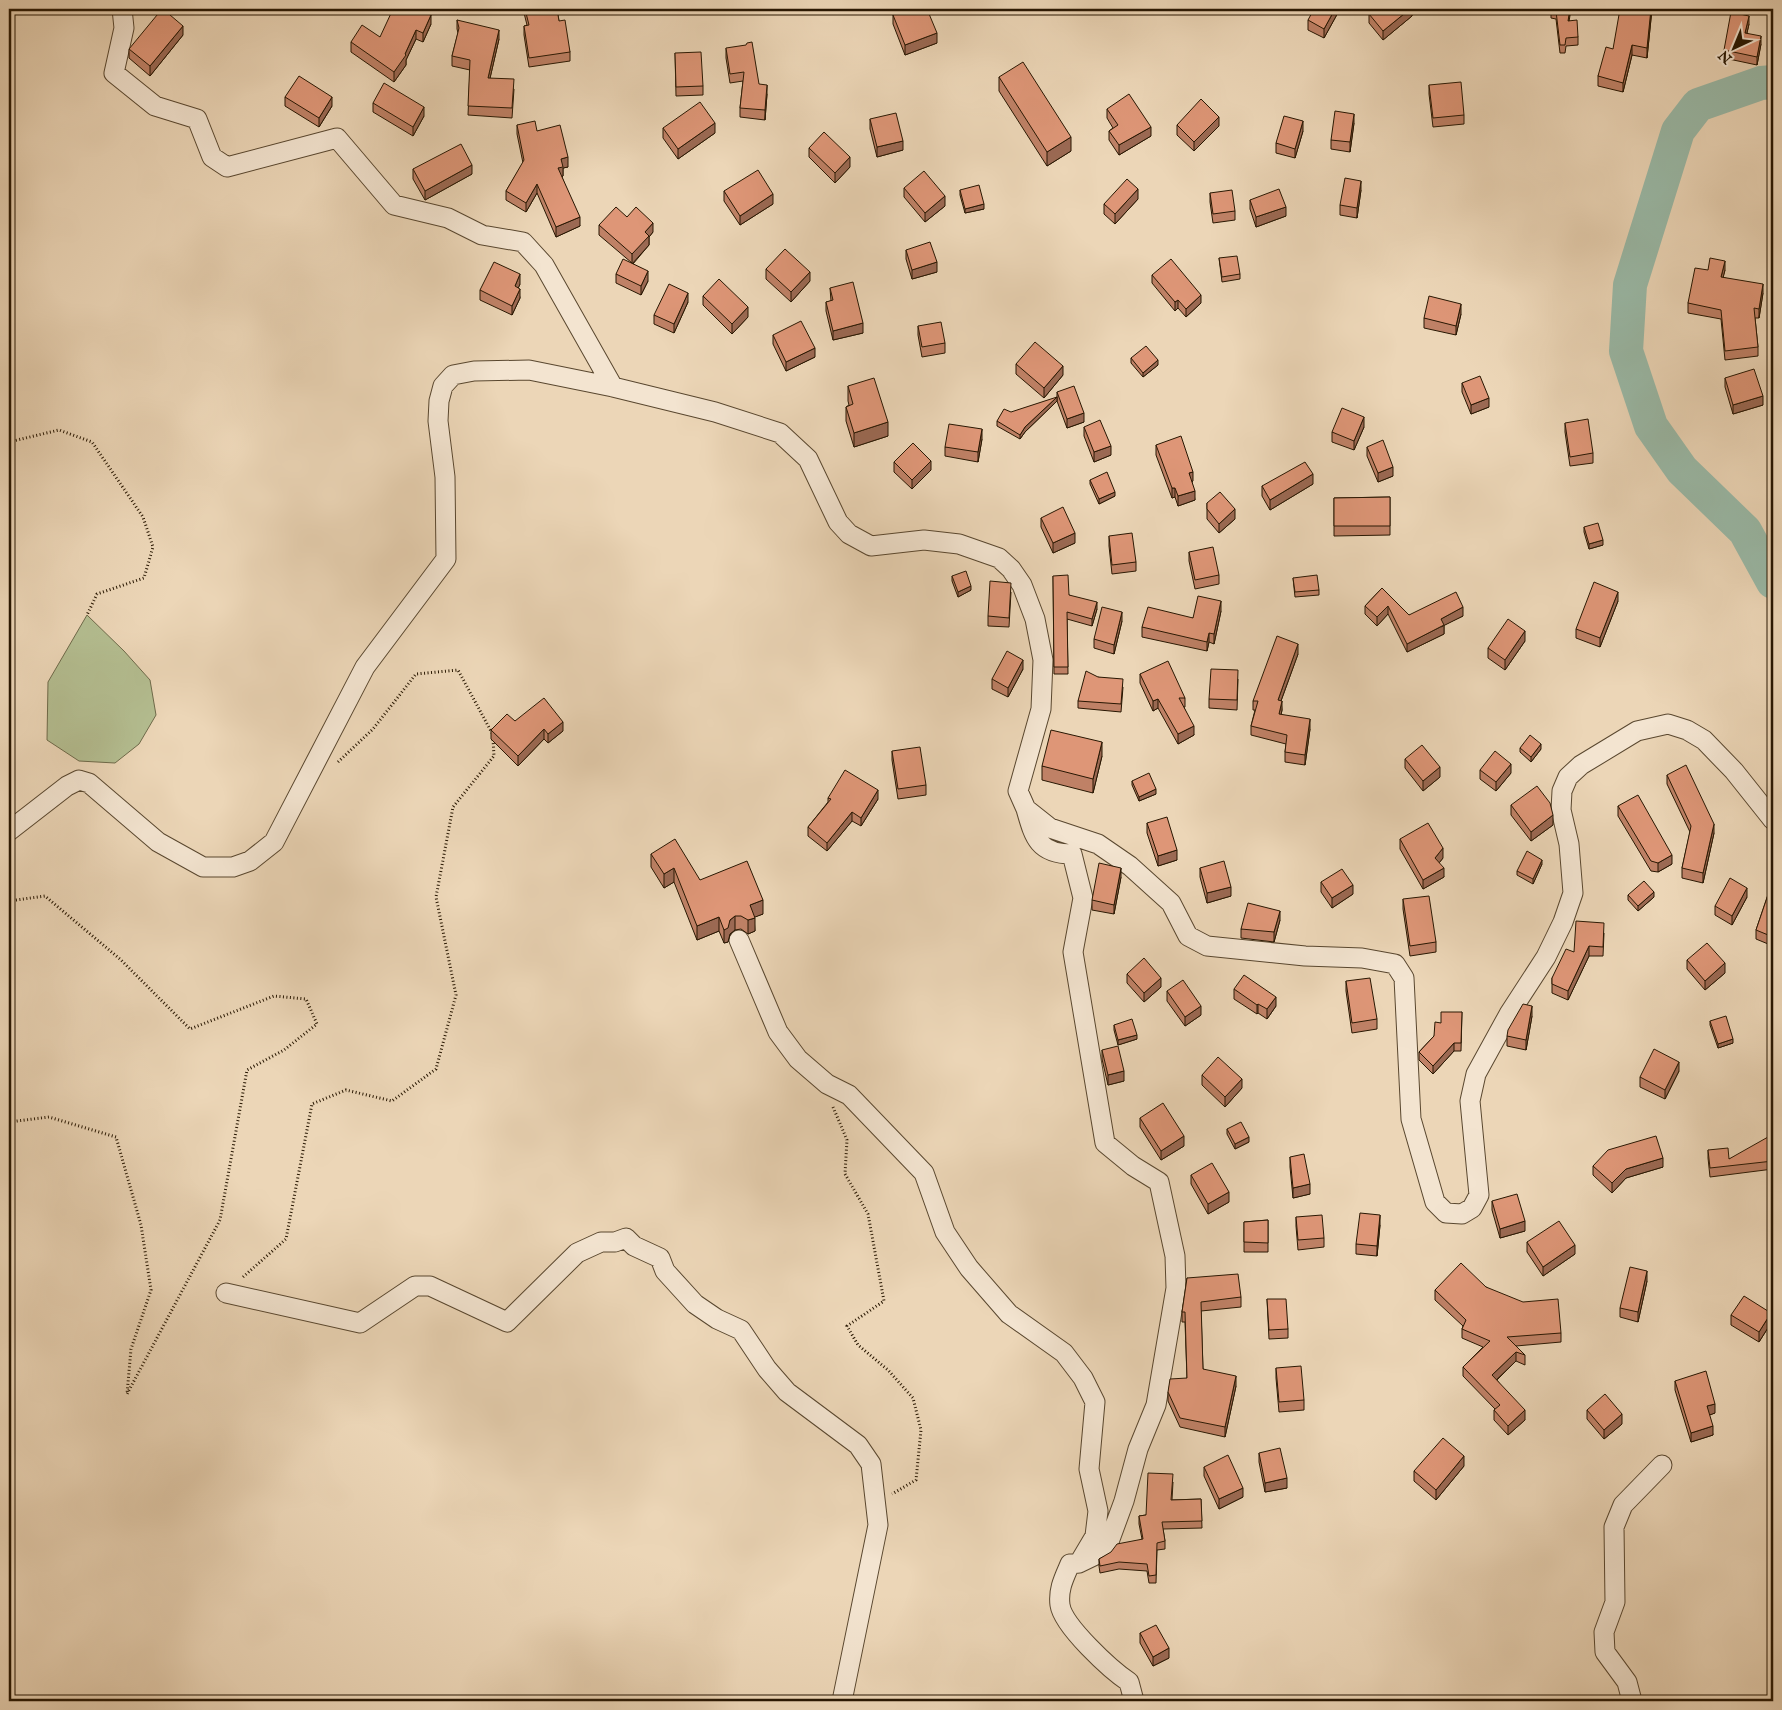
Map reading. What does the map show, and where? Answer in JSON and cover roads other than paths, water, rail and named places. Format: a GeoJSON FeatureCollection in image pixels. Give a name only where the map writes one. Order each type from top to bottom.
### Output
{"type":"FeatureCollection","features":[{"type":"Feature","properties":{"kind":"street"},"geometry":{"type":"LineString","coordinates":[[122,9],[124,28],[114,73],[155,106],[197,119],[212,157],[227,166],[336,138],[394,204],[448,218],[482,235],[523,242],[544,265],[613,387]]}},
{"type":"Feature","properties":{"kind":"street"},"geometry":{"type":"LineString","coordinates":[[9,831],[67,786],[79,780],[89,783],[158,842],[202,867],[233,867],[250,861],[274,842],[365,667],[446,559],[445,477],[438,422],[439,401],[443,386],[453,375],[474,370],[528,370],[613,387],[715,412],[780,433],[808,459],[838,522],[849,534],[871,546],[924,540],[959,544],[999,558],[1011,569],[1022,585],[1035,620],[1043,660],[1041,709],[1018,791],[1036,840],[1056,854],[1072,854],[1083,898],[1073,952],[1105,1144],[1133,1166],[1159,1182],[1175,1256],[1176,1288],[1156,1405],[1138,1450],[1124,1501],[1106,1550],[1079,1563],[1070,1564],[1060,1584],[1060,1606],[1094,1653],[1112,1671],[1129,1682],[1134,1701]]}},
{"type":"Feature","properties":{"kind":"street"},"geometry":{"type":"LineString","coordinates":[[1026,809],[1050,828],[1098,844],[1130,866],[1171,903],[1188,936],[1207,946],[1296,955],[1362,958],[1395,964],[1404,978],[1412,1119],[1436,1202],[1446,1213],[1462,1214],[1472,1208],[1479,1195],[1470,1101],[1476,1074],[1509,1014],[1546,957],[1563,922],[1574,892],[1569,844],[1561,810],[1562,791],[1568,776],[1581,765],[1637,732],[1668,724],[1687,730],[1704,740],[1734,771],[1773,820]]}},
{"type":"Feature","properties":{"kind":"street"},"geometry":{"type":"LineString","coordinates":[[739,940],[778,1032],[798,1059],[827,1084],[849,1095],[924,1173],[945,1232],[969,1268],[1009,1314],[1064,1353],[1083,1378],[1095,1402],[1089,1469],[1098,1511],[1095,1536],[1079,1563]]}},
{"type":"Feature","properties":{"kind":"street"},"geometry":{"type":"LineString","coordinates":[[226,1293],[360,1323],[415,1286],[430,1286],[507,1322],[578,1253],[601,1242],[615,1242],[626,1238],[634,1246],[660,1258],[665,1271],[695,1304],[717,1319],[741,1330],[767,1369],[787,1392],[858,1445],[871,1464],[878,1525],[842,1701]]}},
{"type":"Feature","properties":{"kind":"street"},"geometry":{"type":"LineString","coordinates":[[1632,1701],[1627,1682],[1605,1652],[1604,1632],[1615,1602],[1614,1527],[1623,1505],[1662,1465]]}},
{"type":"Feature","properties":{"kind":"waterway"},"geometry":{"type":"LineString","coordinates":[[1773,82],[1761,83],[1698,105],[1678,131],[1630,285],[1626,351],[1651,426],[1682,470],[1745,531],[1773,582]]}}]}
